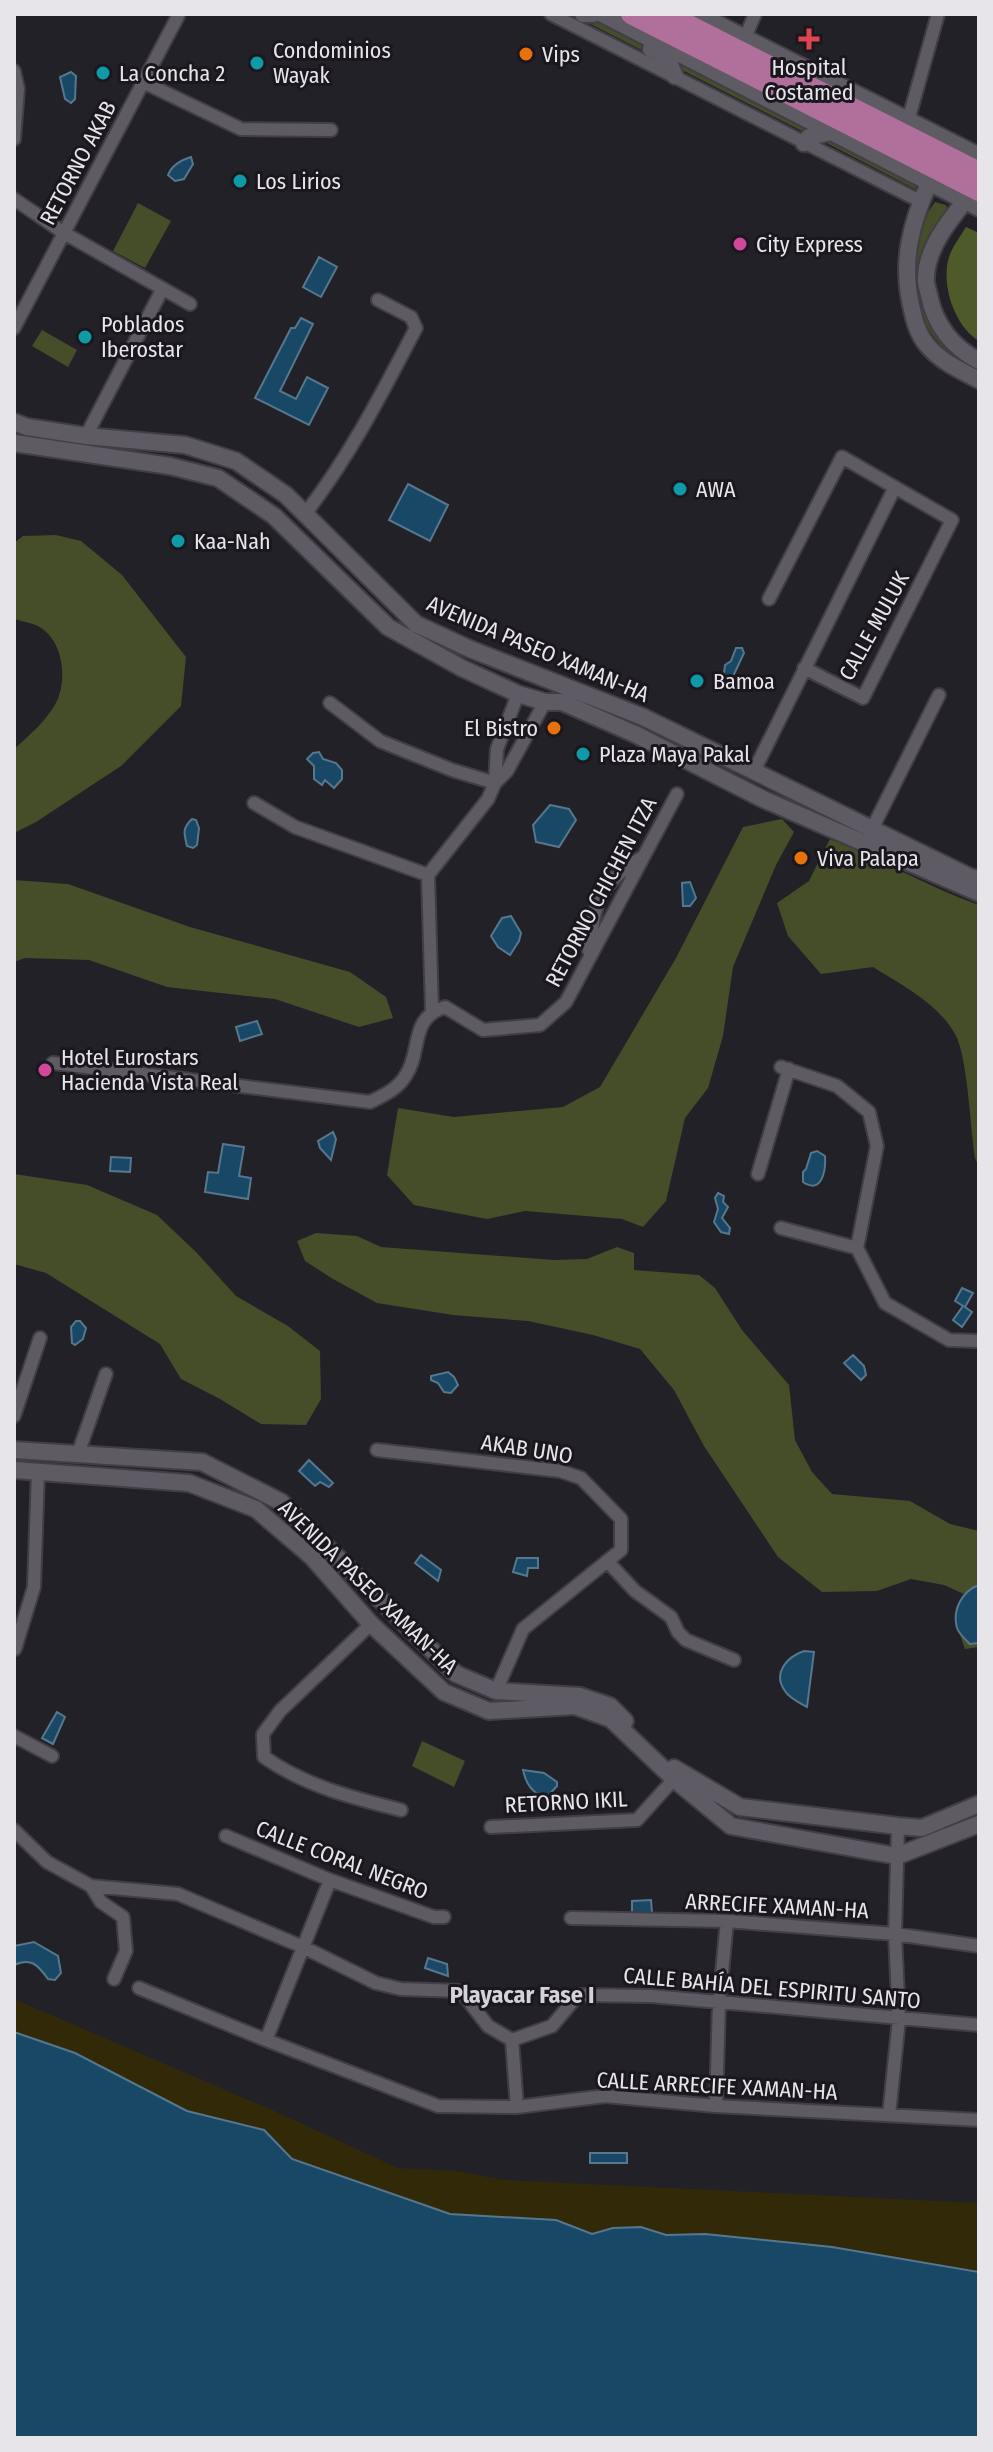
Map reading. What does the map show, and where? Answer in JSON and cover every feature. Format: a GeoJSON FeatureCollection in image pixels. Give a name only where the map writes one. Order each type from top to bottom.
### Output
{"type":"FeatureCollection","features":[{"type":"Feature","properties":{"kind":"highway"},"geometry":{"type":"LineString","coordinates":[[631,14],[974,200]]}},
{"type":"Feature","properties":{"kind":"highway"},"geometry":{"type":"LineString","coordinates":[[667,14],[979,172]]}},
{"type":"Feature","properties":{"kind":"main road"},"geometry":{"type":"LineString","coordinates":[[583,14],[593,14]]}},
{"type":"Feature","properties":{"kind":"main road"},"geometry":{"type":"LineString","coordinates":[[602,14],[831,132],[926,189],[974,200]]}},
{"type":"Feature","properties":{"kind":"main road"},"geometry":{"type":"LineString","coordinates":[[698,14],[979,156]]}},
{"type":"Feature","properties":{"kind":"main road"},"geometry":{"type":"LineString","coordinates":[[641,35],[649,48],[667,58],[675,76]]}},
{"type":"Feature","properties":{"kind":"main road"},"geometry":{"type":"LineString","coordinates":[[804,143],[809,137],[831,132]]}},
{"type":"Feature","properties":{"kind":"main road"},"geometry":{"type":"LineString","coordinates":[[926,189],[907,250],[906,280],[916,327],[928,346],[955,368],[979,380]]}},
{"type":"Feature","properties":{"kind":"main road"},"geometry":{"type":"LineString","coordinates":[[974,200],[943,229],[925,278],[933,315],[940,327],[961,352],[979,361]]}},
{"type":"Feature","properties":{"kind":"main road","name":"AVENIDA PASEO XAMAN-HA"},"geometry":{"type":"LineString","coordinates":[[14,422],[86,436],[185,445],[236,461],[286,495],[416,624],[470,649],[643,717],[979,879]]}},
{"type":"Feature","properties":{"kind":"main road"},"geometry":{"type":"LineString","coordinates":[[50,431],[50,449]]}},
{"type":"Feature","properties":{"kind":"main road","name":"AVENIDA PASEO XAMAN-HA"},"geometry":{"type":"LineString","coordinates":[[14,443],[170,466],[218,478],[274,516],[388,627],[462,668],[518,694],[545,702],[562,702],[635,734],[763,799],[979,893]]}},
{"type":"Feature","properties":{"kind":"main road"},"geometry":{"type":"LineString","coordinates":[[462,668],[470,649]]}},
{"type":"Feature","properties":{"kind":"main road","name":"AVENIDA PASEO XAMAN-HA"},"geometry":{"type":"LineString","coordinates":[[14,1450],[202,1462],[281,1502],[456,1674],[496,1691],[580,1696],[610,1706],[677,1772],[740,1807],[922,1828],[979,1804]]}},
{"type":"Feature","properties":{"kind":"main road"},"geometry":{"type":"LineString","coordinates":[[97,1455],[97,1476]]}},
{"type":"Feature","properties":{"kind":"main road","name":"AVENIDA PASEO XAMAN-HA"},"geometry":{"type":"LineString","coordinates":[[14,1470],[189,1483],[256,1509],[312,1557],[371,1624],[444,1692],[489,1711],[575,1706],[611,1719],[674,1779],[731,1826],[897,1856]]}},
{"type":"Feature","properties":{"kind":"main road"},"geometry":{"type":"LineString","coordinates":[[333,1581],[347,1567]]}},
{"type":"Feature","properties":{"kind":"main road"},"geometry":{"type":"LineString","coordinates":[[404,1655],[419,1638]]}},
{"type":"Feature","properties":{"kind":"main road"},"geometry":{"type":"LineString","coordinates":[[897,1856],[976,1826]]}},
{"type":"Feature","properties":{"kind":"street"},"geometry":{"type":"LineString","coordinates":[[551,14],[916,199],[926,189]]}},
{"type":"Feature","properties":{"kind":"street"},"geometry":{"type":"LineString","coordinates":[[745,38],[755,14]]}},
{"type":"Feature","properties":{"kind":"street"},"geometry":{"type":"LineString","coordinates":[[908,121],[938,14]]}},
{"type":"Feature","properties":{"kind":"street","name":"RETORNO AKAB"},"geometry":{"type":"LineString","coordinates":[[14,328],[178,16]]}},
{"type":"Feature","properties":{"kind":"street"},"geometry":{"type":"LineString","coordinates":[[14,71],[18,89],[14,139]]}},
{"type":"Feature","properties":{"kind":"street"},"geometry":{"type":"LineString","coordinates":[[143,82],[241,129],[331,130]]}},
{"type":"Feature","properties":{"kind":"street"},"geometry":{"type":"LineString","coordinates":[[14,199],[64,233],[190,304]]}},
{"type":"Feature","properties":{"kind":"street"},"geometry":{"type":"LineString","coordinates":[[86,436],[162,290]]}},
{"type":"Feature","properties":{"kind":"street"},"geometry":{"type":"LineString","coordinates":[[305,514],[332,479],[362,431],[416,328],[411,317],[378,300]]}},
{"type":"Feature","properties":{"kind":"street"},"geometry":{"type":"LineString","coordinates":[[754,771],[895,487],[842,457],[769,599]]}},
{"type":"Feature","properties":{"kind":"street","name":"CALLE MULUK"},"geometry":{"type":"LineString","coordinates":[[804,668],[863,698],[952,520],[895,487]]}},
{"type":"Feature","properties":{"kind":"street"},"geometry":{"type":"LineString","coordinates":[[53,1063],[370,1102],[394,1089],[408,1074],[424,1020],[432,1011],[428,875],[488,799],[495,783],[497,749],[518,694]]}},
{"type":"Feature","properties":{"kind":"street"},"geometry":{"type":"LineString","coordinates":[[872,829],[939,695]]}},
{"type":"Feature","properties":{"kind":"street"},"geometry":{"type":"LineString","coordinates":[[495,783],[507,771],[545,702]]}},
{"type":"Feature","properties":{"kind":"street"},"geometry":{"type":"LineString","coordinates":[[330,703],[380,741],[452,770],[495,783]]}},
{"type":"Feature","properties":{"kind":"street","name":"RETORNO CHICHEN ITZA"},"geometry":{"type":"LineString","coordinates":[[432,1011],[445,1007],[483,1030],[540,1025],[566,1002],[677,794]]}},
{"type":"Feature","properties":{"kind":"street"},"geometry":{"type":"LineString","coordinates":[[254,803],[295,827],[428,875]]}},
{"type":"Feature","properties":{"kind":"street"},"geometry":{"type":"LineString","coordinates":[[588,959],[598,898],[606,887],[642,857]]}},
{"type":"Feature","properties":{"kind":"street"},"geometry":{"type":"LineString","coordinates":[[758,1174],[785,1068],[837,1086],[869,1112],[877,1146],[857,1248],[885,1303],[949,1340],[979,1341]]}},
{"type":"Feature","properties":{"kind":"street"},"geometry":{"type":"LineString","coordinates":[[781,1228],[857,1248]]}},
{"type":"Feature","properties":{"kind":"street"},"geometry":{"type":"LineString","coordinates":[[14,1416],[40,1338]]}},
{"type":"Feature","properties":{"kind":"street"},"geometry":{"type":"LineString","coordinates":[[75,1454],[80,1448],[106,1374]]}},
{"type":"Feature","properties":{"kind":"street","name":"AKAB UNO"},"geometry":{"type":"LineString","coordinates":[[377,1450],[560,1471],[581,1478],[621,1519],[621,1550],[523,1629],[496,1691]]}},
{"type":"Feature","properties":{"kind":"street"},"geometry":{"type":"LineString","coordinates":[[15,1649],[34,1587],[38,1472]]}},
{"type":"Feature","properties":{"kind":"street"},"geometry":{"type":"LineString","coordinates":[[607,1561],[635,1591],[671,1617],[686,1640],[734,1660]]}},
{"type":"Feature","properties":{"kind":"street"},"geometry":{"type":"LineString","coordinates":[[371,1624],[280,1711],[263,1734],[264,1757],[289,1775],[347,1796],[401,1810]]}},
{"type":"Feature","properties":{"kind":"street"},"geometry":{"type":"LineString","coordinates":[[14,1736],[52,1756]]}},
{"type":"Feature","properties":{"kind":"street","name":"RETORNO IKIL"},"geometry":{"type":"LineString","coordinates":[[491,1827],[637,1820],[674,1779]]}},
{"type":"Feature","properties":{"kind":"street"},"geometry":{"type":"LineString","coordinates":[[889,2115],[899,2019],[895,1934],[898,1826]]}},
{"type":"Feature","properties":{"kind":"street"},"geometry":{"type":"LineString","coordinates":[[14,1830],[47,1862],[91,1886],[178,1894],[303,1947],[376,1983],[401,1989],[461,1991],[488,2026],[512,2040],[517,2107]]}},
{"type":"Feature","properties":{"kind":"street","name":"CALLE CORAL NEGRO"},"geometry":{"type":"LineString","coordinates":[[226,1836],[330,1880],[434,1917],[444,1917]]}},
{"type":"Feature","properties":{"kind":"street"},"geometry":{"type":"LineString","coordinates":[[266,2040],[330,1880]]}},
{"type":"Feature","properties":{"kind":"street"},"geometry":{"type":"LineString","coordinates":[[91,1886],[101,1902],[123,1917],[126,1951],[114,1979]]}},
{"type":"Feature","properties":{"kind":"street","name":"ARRECIFE XAMAN-HA"},"geometry":{"type":"LineString","coordinates":[[571,1918],[727,1921],[895,1934],[979,1946]]}},
{"type":"Feature","properties":{"kind":"street"},"geometry":{"type":"LineString","coordinates":[[716,2106],[719,2003],[727,1921]]}},
{"type":"Feature","properties":{"kind":"street","name":"CALLE ARRECIFE XAMAN-HA"},"geometry":{"type":"LineString","coordinates":[[139,1988],[438,2106],[517,2107],[605,2096],[716,2106],[979,2120]]}},
{"type":"Feature","properties":{"kind":"street","name":"CALLE BAHÍA DEL ESPIRITU SANTO"},"geometry":{"type":"LineString","coordinates":[[512,2040],[552,2026],[578,1995],[651,1996],[979,2025]]}},
{"type":"Feature","properties":{"kind":"green space"},"geometry":{"type":"Polygon","coordinates":[[[571,14],[593,17],[639,41],[643,49],[663,61],[571,14]]]}},
{"type":"Feature","properties":{"kind":"green space"},"geometry":{"type":"Polygon","coordinates":[[[673,58],[817,130],[806,133],[678,68],[673,58]]]}},
{"type":"Feature","properties":{"kind":"green space"},"geometry":{"type":"Polygon","coordinates":[[[829,137],[914,183],[917,190],[819,139],[829,137]]]}},
{"type":"Feature","properties":{"kind":"green space"},"geometry":{"type":"Polygon","coordinates":[[[935,202],[947,208],[931,237],[921,274],[915,276],[913,257],[916,238],[935,202]]]}},
{"type":"Feature","properties":{"kind":"green space"},"geometry":{"type":"Polygon","coordinates":[[[138,203],[171,221],[145,268],[113,251],[138,203]]]}},
{"type":"Feature","properties":{"kind":"green space"},"geometry":{"type":"Polygon","coordinates":[[[966,227],[979,233],[979,341],[957,316],[947,283],[949,257],[966,227]]]}},
{"type":"Feature","properties":{"kind":"green space"},"geometry":{"type":"Polygon","coordinates":[[[918,287],[931,324],[972,369],[949,353],[933,336],[917,303],[913,289],[918,287]]]}},
{"type":"Feature","properties":{"kind":"green space"},"geometry":{"type":"Polygon","coordinates":[[[42,330],[77,350],[68,367],[32,346],[42,330]]]}},
{"type":"Feature","properties":{"kind":"green space"},"geometry":{"type":"Polygon","coordinates":[[[56,535],[81,541],[122,575],[186,657],[181,706],[121,766],[14,833],[14,749],[53,708],[60,692],[62,673],[59,653],[50,636],[37,626],[14,619],[14,543],[23,536],[56,535]]]}},
{"type":"Feature","properties":{"kind":"green space"},"geometry":{"type":"Polygon","coordinates":[[[782,819],[794,832],[776,865],[733,967],[723,1036],[708,1088],[685,1118],[666,1201],[643,1227],[622,1219],[525,1211],[487,1219],[414,1205],[387,1175],[398,1108],[454,1117],[563,1107],[600,1087],[676,958],[743,827],[782,819]]]}},
{"type":"Feature","properties":{"kind":"green space"},"geometry":{"type":"Polygon","coordinates":[[[830,839],[979,905],[979,1167],[975,1158],[963,1059],[948,1023],[918,996],[873,967],[821,974],[788,936],[777,903],[809,881],[830,839]]]}},
{"type":"Feature","properties":{"kind":"green space"},"geometry":{"type":"Polygon","coordinates":[[[14,880],[68,884],[190,927],[350,972],[386,997],[393,1018],[359,1027],[275,999],[167,987],[89,960],[25,958],[14,962],[14,880]]]}},
{"type":"Feature","properties":{"kind":"green space"},"geometry":{"type":"Polygon","coordinates":[[[14,1174],[87,1185],[157,1215],[236,1296],[288,1326],[320,1351],[321,1399],[306,1425],[261,1424],[181,1379],[160,1344],[46,1273],[14,1264],[14,1174]]]}},
{"type":"Feature","properties":{"kind":"green space"},"geometry":{"type":"Polygon","coordinates":[[[316,1233],[357,1236],[381,1247],[554,1260],[587,1259],[617,1247],[634,1253],[634,1270],[699,1275],[715,1288],[742,1330],[789,1385],[795,1440],[812,1472],[832,1494],[910,1501],[950,1524],[979,1531],[979,1647],[965,1649],[957,1626],[966,1595],[944,1585],[911,1579],[877,1591],[822,1592],[778,1557],[704,1446],[674,1390],[640,1349],[528,1321],[453,1315],[377,1303],[305,1261],[297,1241],[316,1233]]]}},
{"type":"Feature","properties":{"kind":"green space"},"geometry":{"type":"Polygon","coordinates":[[[422,1741],[465,1761],[454,1787],[412,1766],[422,1741]]]}},
{"type":"Feature","properties":{"kind":"sand"},"geometry":{"type":"Polygon","coordinates":[[[14,1999],[398,2168],[458,2171],[503,2180],[979,2203],[979,2272],[832,2247],[706,2234],[666,2235],[641,2227],[613,2228],[593,2234],[556,2220],[450,2214],[291,2159],[264,2130],[187,2111],[75,2053],[14,2032],[14,1999]]]}},
{"type":"Feature","properties":{"kind":"water"},"geometry":{"type":"Polygon","coordinates":[[[71,72],[76,76],[75,99],[71,103],[65,99],[60,77],[71,72]]]}},
{"type":"Feature","properties":{"kind":"water"},"geometry":{"type":"Polygon","coordinates":[[[191,157],[193,164],[184,179],[175,181],[168,175],[177,163],[191,157]]]}},
{"type":"Feature","properties":{"kind":"water"},"geometry":{"type":"Polygon","coordinates":[[[319,257],[337,267],[321,297],[303,287],[319,257]]]}},
{"type":"Feature","properties":{"kind":"water"},"geometry":{"type":"Polygon","coordinates":[[[301,318],[313,324],[280,391],[296,399],[307,377],[328,388],[309,425],[255,398],[291,328],[295,328],[301,318]]]}},
{"type":"Feature","properties":{"kind":"water"},"geometry":{"type":"Polygon","coordinates":[[[408,484],[448,505],[430,541],[389,520],[408,484]]]}},
{"type":"Feature","properties":{"kind":"water"},"geometry":{"type":"Polygon","coordinates":[[[736,648],[742,648],[744,653],[728,687],[719,684],[725,665],[731,661],[736,648]]]}},
{"type":"Feature","properties":{"kind":"water"},"geometry":{"type":"Polygon","coordinates":[[[319,752],[323,759],[336,763],[342,770],[342,779],[334,788],[325,780],[322,785],[314,779],[314,766],[307,759],[319,752]]]}},
{"type":"Feature","properties":{"kind":"water"},"geometry":{"type":"Polygon","coordinates":[[[550,805],[569,809],[576,820],[559,847],[536,842],[533,825],[550,805]]]}},
{"type":"Feature","properties":{"kind":"water"},"geometry":{"type":"Polygon","coordinates":[[[192,819],[196,820],[199,828],[197,845],[193,848],[187,846],[185,835],[185,828],[192,819]]]}},
{"type":"Feature","properties":{"kind":"water"},"geometry":{"type":"Polygon","coordinates":[[[690,882],[696,898],[690,906],[683,906],[682,883],[690,882]]]}},
{"type":"Feature","properties":{"kind":"water"},"geometry":{"type":"Polygon","coordinates":[[[511,916],[521,933],[510,955],[498,947],[491,936],[502,918],[511,916]]]}},
{"type":"Feature","properties":{"kind":"water"},"geometry":{"type":"Polygon","coordinates":[[[257,1021],[262,1034],[240,1041],[236,1027],[257,1021]]]}},
{"type":"Feature","properties":{"kind":"water"},"geometry":{"type":"Polygon","coordinates":[[[333,1132],[336,1139],[331,1160],[318,1141],[333,1132]]]}},
{"type":"Feature","properties":{"kind":"water"},"geometry":{"type":"Polygon","coordinates":[[[223,1144],[244,1147],[239,1176],[251,1178],[248,1199],[205,1192],[208,1172],[218,1173],[223,1144]]]}},
{"type":"Feature","properties":{"kind":"water"},"geometry":{"type":"Polygon","coordinates":[[[817,1151],[825,1156],[825,1168],[819,1183],[809,1185],[803,1182],[803,1172],[811,1153],[817,1151]]]}},
{"type":"Feature","properties":{"kind":"water"},"geometry":{"type":"Polygon","coordinates":[[[111,1157],[131,1158],[130,1172],[110,1171],[111,1157]]]}},
{"type":"Feature","properties":{"kind":"water"},"geometry":{"type":"Polygon","coordinates":[[[718,1193],[724,1196],[723,1202],[728,1207],[722,1218],[730,1228],[729,1234],[721,1232],[714,1222],[718,1193]]]}},
{"type":"Feature","properties":{"kind":"water"},"geometry":{"type":"Polygon","coordinates":[[[962,1288],[973,1293],[965,1307],[972,1312],[962,1327],[953,1320],[963,1306],[955,1301],[962,1288]]]}},
{"type":"Feature","properties":{"kind":"water"},"geometry":{"type":"Polygon","coordinates":[[[76,1321],[86,1328],[83,1339],[75,1345],[72,1343],[71,1327],[76,1321]]]}},
{"type":"Feature","properties":{"kind":"water"},"geometry":{"type":"Polygon","coordinates":[[[853,1355],[864,1366],[866,1375],[861,1380],[844,1363],[853,1355]]]}},
{"type":"Feature","properties":{"kind":"water"},"geometry":{"type":"Polygon","coordinates":[[[448,1372],[458,1385],[451,1393],[444,1392],[438,1383],[431,1380],[431,1376],[448,1372]]]}},
{"type":"Feature","properties":{"kind":"water"},"geometry":{"type":"Polygon","coordinates":[[[309,1460],[333,1483],[329,1487],[320,1482],[315,1486],[299,1471],[309,1460]]]}},
{"type":"Feature","properties":{"kind":"water"},"geometry":{"type":"Polygon","coordinates":[[[421,1555],[441,1570],[438,1581],[415,1563],[421,1555]]]}},
{"type":"Feature","properties":{"kind":"water"},"geometry":{"type":"Polygon","coordinates":[[[517,1558],[538,1558],[538,1568],[528,1568],[527,1576],[513,1572],[517,1558]]]}},
{"type":"Feature","properties":{"kind":"water"},"geometry":{"type":"Polygon","coordinates":[[[979,1585],[979,1643],[970,1644],[958,1630],[957,1608],[963,1596],[979,1585]]]}},
{"type":"Feature","properties":{"kind":"water"},"geometry":{"type":"Polygon","coordinates":[[[804,1651],[814,1652],[807,1707],[787,1694],[780,1678],[783,1666],[804,1651]]]}},
{"type":"Feature","properties":{"kind":"water"},"geometry":{"type":"Polygon","coordinates":[[[57,1712],[65,1717],[53,1744],[42,1738],[57,1712]]]}},
{"type":"Feature","properties":{"kind":"water"},"geometry":{"type":"Polygon","coordinates":[[[523,1770],[544,1773],[557,1782],[557,1786],[546,1798],[541,1796],[530,1787],[523,1770]]]}},
{"type":"Feature","properties":{"kind":"water"},"geometry":{"type":"Polygon","coordinates":[[[651,1900],[652,1913],[632,1914],[632,1901],[651,1900]]]}},
{"type":"Feature","properties":{"kind":"water"},"geometry":{"type":"Polygon","coordinates":[[[34,1942],[58,1956],[61,1973],[55,1980],[48,1979],[30,1962],[14,1965],[14,1946],[34,1942]]]}},
{"type":"Feature","properties":{"kind":"water"},"geometry":{"type":"Polygon","coordinates":[[[428,1958],[447,1964],[448,1976],[425,1968],[428,1958]]]}},
{"type":"Feature","properties":{"kind":"water"},"geometry":{"type":"Polygon","coordinates":[[[14,2032],[75,2053],[187,2111],[264,2130],[292,2159],[450,2214],[556,2220],[592,2234],[613,2228],[641,2227],[666,2235],[705,2234],[832,2247],[979,2272],[979,2438],[14,2438],[14,2032]]]}},
{"type":"Feature","properties":{"kind":"water"},"geometry":{"type":"Polygon","coordinates":[[[590,2153],[627,2153],[627,2163],[590,2163],[590,2153]]]}},
{"type":"Feature","properties":{"kind":"place","name":"Hospital Costamed"},"geometry":{"type":"Point","coordinates":[809,39]}},
{"type":"Feature","properties":{"kind":"place","name":"Vips"},"geometry":{"type":"Point","coordinates":[526,54]}},
{"type":"Feature","properties":{"kind":"place","name":"Condominios Wayak"},"geometry":{"type":"Point","coordinates":[257,63]}},
{"type":"Feature","properties":{"kind":"place","name":"La Concha 2"},"geometry":{"type":"Point","coordinates":[103,73]}},
{"type":"Feature","properties":{"kind":"place","name":"Los Lirios"},"geometry":{"type":"Point","coordinates":[240,181]}},
{"type":"Feature","properties":{"kind":"place","name":"City Express"},"geometry":{"type":"Point","coordinates":[740,244]}},
{"type":"Feature","properties":{"kind":"place","name":"Poblados Iberostar"},"geometry":{"type":"Point","coordinates":[85,337]}},
{"type":"Feature","properties":{"kind":"place","name":"AWA"},"geometry":{"type":"Point","coordinates":[680,489]}},
{"type":"Feature","properties":{"kind":"place","name":"Kaa-Nah"},"geometry":{"type":"Point","coordinates":[178,541]}},
{"type":"Feature","properties":{"kind":"place","name":"Bamoa"},"geometry":{"type":"Point","coordinates":[697,681]}},
{"type":"Feature","properties":{"kind":"place","name":"El Bistro"},"geometry":{"type":"Point","coordinates":[554,728]}},
{"type":"Feature","properties":{"kind":"place","name":"Plaza Maya Pakal"},"geometry":{"type":"Point","coordinates":[583,754]}},
{"type":"Feature","properties":{"kind":"place","name":"Viva Palapa"},"geometry":{"type":"Point","coordinates":[801,858]}},
{"type":"Feature","properties":{"kind":"place","name":"Hotel Eurostars Hacienda Vista Real"},"geometry":{"type":"Point","coordinates":[45,1070]}},
{"type":"Feature","properties":{"kind":"district","name":"Playacar Fase I"},"geometry":{"type":"Point","coordinates":[522,1995]}}]}
